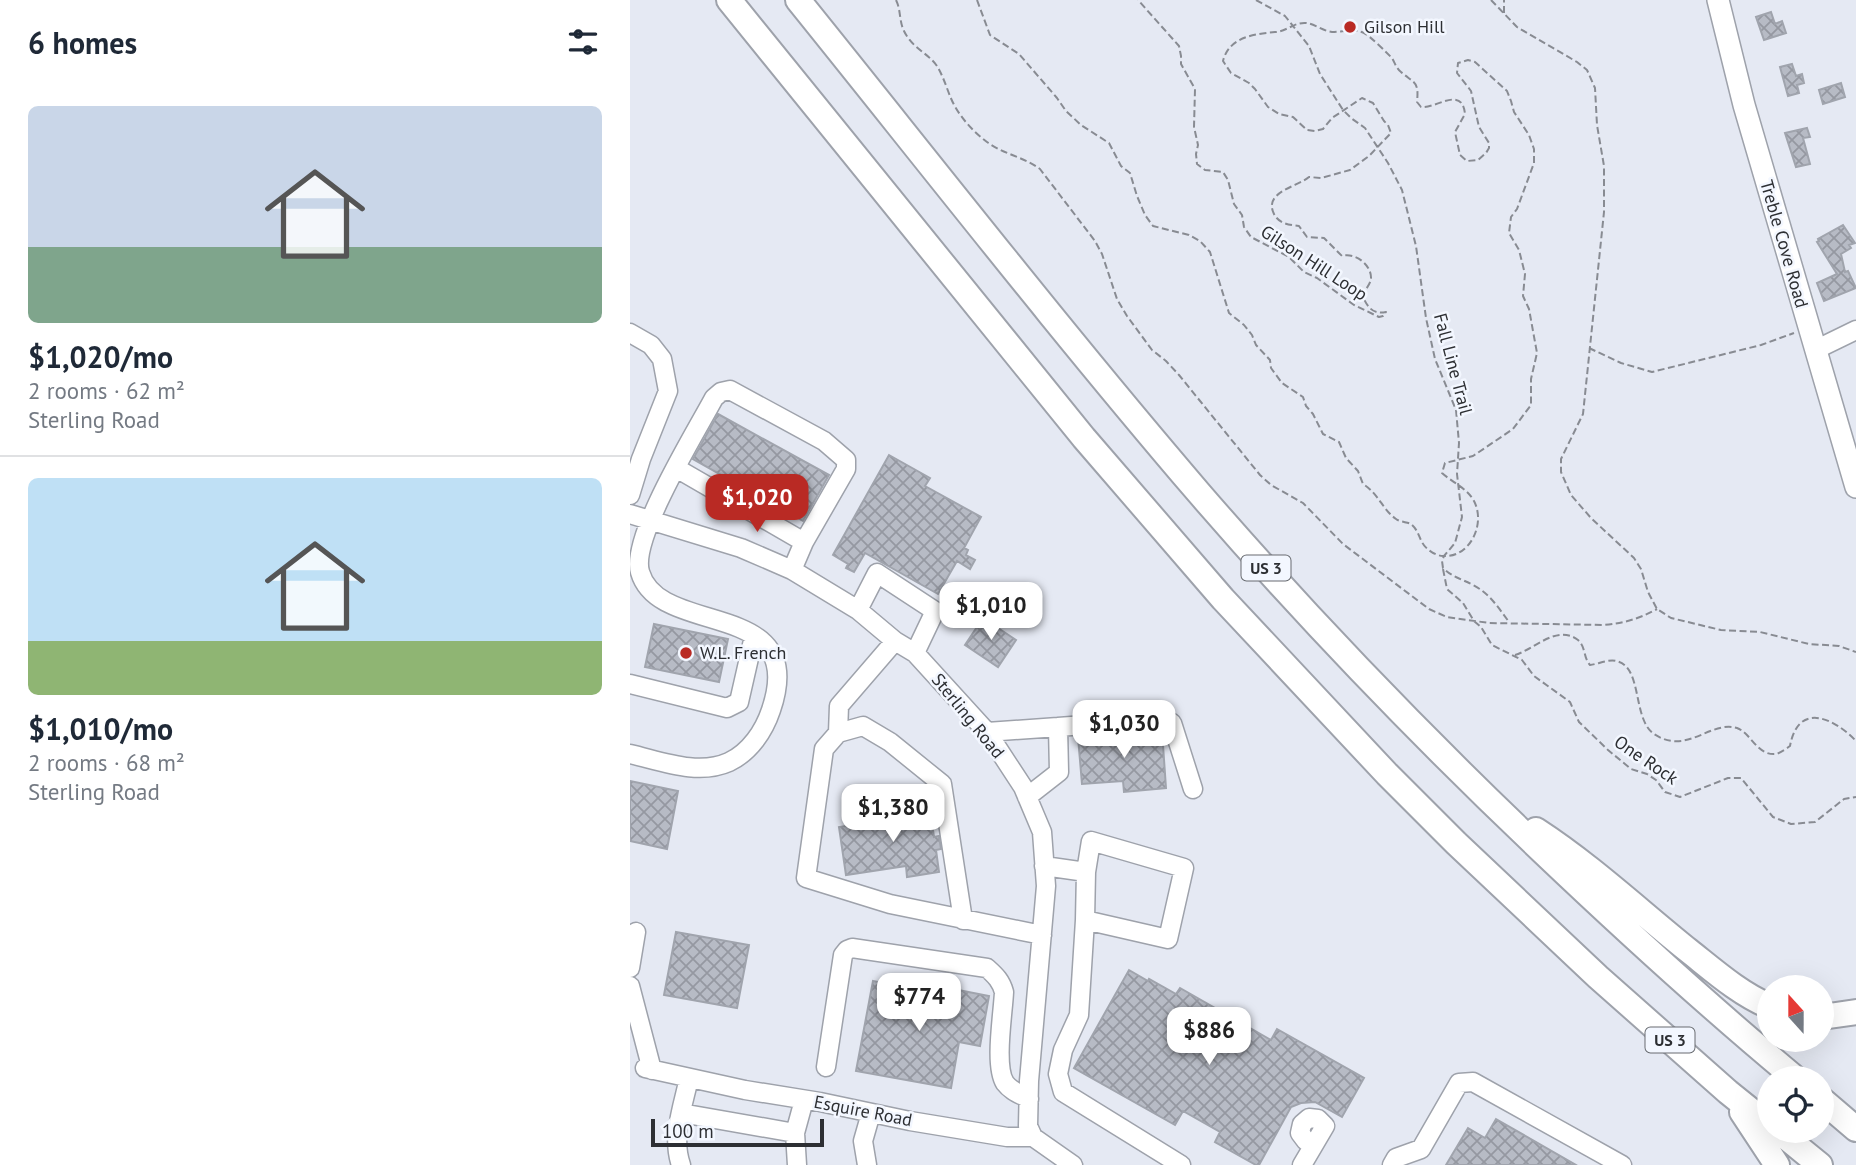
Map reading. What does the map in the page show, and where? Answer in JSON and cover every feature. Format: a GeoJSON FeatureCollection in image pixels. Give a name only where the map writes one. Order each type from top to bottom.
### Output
{"type":"FeatureCollection","features":[{"type":"Feature","properties":{"kind":"highway","name":"US 3"},"geometry":{"type":"LineString","coordinates":[[729,0],[1084,438],[1223,599],[1387,774],[1456,843],[1598,976],[1757,1115]]}},
{"type":"Feature","properties":{"kind":"highway","name":"US 3"},"geometry":{"type":"LineString","coordinates":[[798,0],[1200,494],[1352,662],[1487,798],[1653,956],[1781,1066]]}},
{"type":"Feature","properties":{"kind":"highway"},"geometry":{"type":"LineString","coordinates":[[1487,798],[1562,847],[1708,966],[1757,999]]}},
{"type":"Feature","properties":{"kind":"highway"},"geometry":{"type":"LineString","coordinates":[[1834,1015],[1856,1012]]}},
{"type":"Feature","properties":{"kind":"highway"},"geometry":{"type":"LineString","coordinates":[[1728,1092],[1777,1165]]}},
{"type":"Feature","properties":{"kind":"highway"},"geometry":{"type":"LineString","coordinates":[[1834,1110],[1856,1129]]}},
{"type":"Feature","properties":{"kind":"highway"},"geometry":{"type":"LineString","coordinates":[[1793,1143],[1819,1165]]}},
{"type":"Feature","properties":{"kind":"main road","name":"Treble Cove Road"},"geometry":{"type":"LineString","coordinates":[[1717,0],[1744,105],[1854,475]]}},
{"type":"Feature","properties":{"kind":"street"},"geometry":{"type":"LineString","coordinates":[[1815,350],[1856,330]]}},
{"type":"Feature","properties":{"kind":"street"},"geometry":{"type":"LineString","coordinates":[[630,333],[652,345],[662,359],[668,391],[630,495]]}},
{"type":"Feature","properties":{"kind":"street"},"geometry":{"type":"LineString","coordinates":[[630,754],[696,769],[720,766],[737,758],[756,740],[765,727],[773,705],[777,676],[773,655],[759,638],[744,629],[661,600],[643,580],[639,565],[650,521],[714,398],[721,392],[730,390],[824,441],[846,460],[846,469],[804,542],[793,570]]}},
{"type":"Feature","properties":{"kind":"street"},"geometry":{"type":"LineString","coordinates":[[676,468],[804,542]]}},
{"type":"Feature","properties":{"kind":"street","name":"Sterling Road"},"geometry":{"type":"LineString","coordinates":[[630,514],[741,548],[793,570],[858,610],[895,641],[915,653],[987,732],[1023,787],[1042,832],[1046,886],[1028,1099],[1028,1126],[1033,1138]]}},
{"type":"Feature","properties":{"kind":"street"},"geometry":{"type":"LineString","coordinates":[[858,610],[877,573],[935,611],[915,653]]}},
{"type":"Feature","properties":{"kind":"street"},"geometry":{"type":"LineString","coordinates":[[630,684],[727,708],[738,702],[754,635]]}},
{"type":"Feature","properties":{"kind":"street"},"geometry":{"type":"LineString","coordinates":[[838,733],[839,706],[895,641]]}},
{"type":"Feature","properties":{"kind":"street"},"geometry":{"type":"LineString","coordinates":[[987,732],[1165,719],[1172,723],[1193,789]]}},
{"type":"Feature","properties":{"kind":"street"},"geometry":{"type":"LineString","coordinates":[[963,920],[942,784],[890,743],[863,726],[838,733],[824,749],[806,878],[890,904],[963,920],[1042,935]]}},
{"type":"Feature","properties":{"kind":"street"},"geometry":{"type":"LineString","coordinates":[[1027,797],[1059,772],[1058,727]]}},
{"type":"Feature","properties":{"kind":"street"},"geometry":{"type":"LineString","coordinates":[[1085,920],[1168,939],[1184,867],[1091,841],[1086,872],[1079,1015],[1063,1050],[1058,1074],[1063,1092],[1181,1165]]}},
{"type":"Feature","properties":{"kind":"street"},"geometry":{"type":"LineString","coordinates":[[1044,866],[1086,872]]}},
{"type":"Feature","properties":{"kind":"street"},"geometry":{"type":"LineString","coordinates":[[630,968],[636,932]]}},
{"type":"Feature","properties":{"kind":"street"},"geometry":{"type":"LineString","coordinates":[[826,1067],[844,955],[848,950],[852,948],[987,968],[1002,984],[1000,1071],[1011,1090],[1028,1099]]}},
{"type":"Feature","properties":{"kind":"street","name":"Esquire Road"},"geometry":{"type":"LineString","coordinates":[[630,986],[649,1069],[870,1113],[1007,1137],[1033,1138],[1073,1165]]}},
{"type":"Feature","properties":{"kind":"street"},"geometry":{"type":"LineString","coordinates":[[681,1165],[677,1154],[678,1125],[690,1078]]}},
{"type":"Feature","properties":{"kind":"street"},"geometry":{"type":"LineString","coordinates":[[1392,1165],[1396,1158],[1423,1157],[1459,1083],[1473,1082],[1622,1165]]}},
{"type":"Feature","properties":{"kind":"street"},"geometry":{"type":"LineString","coordinates":[[797,1165],[795,1133],[804,1100]]}},
{"type":"Feature","properties":{"kind":"street"},"geometry":{"type":"LineString","coordinates":[[681,1113],[795,1133]]}},
{"type":"Feature","properties":{"kind":"street"},"geometry":{"type":"LineString","coordinates":[[867,1165],[863,1140],[870,1113]]}},
{"type":"Feature","properties":{"kind":"street"},"geometry":{"type":"LineString","coordinates":[[1302,1165],[1315,1142]]}},
{"type":"Feature","properties":{"kind":"path"},"geometry":{"type":"LineString","coordinates":[[896,0],[903,30],[915,47],[936,64],[950,98],[966,123],[1003,152],[1031,162],[1040,169],[1094,241],[1102,254],[1117,299],[1152,350],[1178,375],[1259,475],[1303,503],[1343,544],[1429,609],[1447,617],[1510,623],[1604,625],[1622,624],[1657,609]]}},
{"type":"Feature","properties":{"kind":"path"},"geometry":{"type":"LineString","coordinates":[[977,0],[990,35],[1019,54],[1081,125],[1109,143],[1121,166],[1130,173],[1145,215],[1153,226],[1189,234],[1210,252],[1228,313],[1252,335],[1282,383],[1303,397],[1323,434],[1339,442],[1346,458],[1358,471],[1363,485],[1373,490],[1397,520],[1410,524],[1419,533],[1422,544],[1435,554],[1456,555],[1467,548],[1476,531],[1478,518],[1475,502],[1465,489],[1443,473],[1445,463],[1473,456],[1513,429],[1531,405],[1531,379],[1537,353],[1529,309],[1523,296],[1525,274],[1520,250],[1509,233],[1511,217],[1517,209],[1534,163],[1534,149],[1529,135],[1514,113],[1507,91],[1475,62],[1468,60],[1458,63],[1457,73],[1471,90],[1479,127],[1489,148],[1478,160],[1467,161],[1460,155],[1455,132],[1465,114],[1465,108],[1460,102],[1450,99],[1440,101],[1432,107],[1421,107],[1417,102],[1419,93],[1413,81],[1400,72],[1391,57],[1361,31],[1329,32],[1308,23],[1277,33],[1258,33],[1239,41],[1225,53],[1223,61],[1231,73],[1249,83],[1268,107],[1279,114],[1293,117],[1307,130],[1323,129],[1343,110],[1362,98],[1373,103],[1391,134],[1377,146]]}},
{"type":"Feature","properties":{"kind":"path","name":"Gilson Hill Loop"},"geometry":{"type":"LineString","coordinates":[[1138,0],[1179,46],[1181,64],[1195,89],[1197,164],[1205,170],[1218,170],[1223,173],[1228,180],[1234,204],[1242,215],[1246,231],[1251,237],[1289,257],[1304,272],[1317,278],[1354,305],[1379,317],[1385,312],[1379,313],[1368,308],[1362,295],[1371,281],[1366,265],[1356,256],[1342,256],[1324,239],[1307,237],[1299,226],[1287,225],[1273,213],[1273,199],[1278,194],[1309,177],[1321,178],[1350,170],[1369,156],[1377,146]]}},
{"type":"Feature","properties":{"kind":"path"},"geometry":{"type":"LineString","coordinates":[[1256,0],[1285,16],[1293,26]]}},
{"type":"Feature","properties":{"kind":"path"},"geometry":{"type":"LineString","coordinates":[[1491,0],[1517,27],[1587,70],[1595,88],[1597,125],[1604,166],[1604,212],[1583,414],[1561,459],[1560,472],[1570,495],[1634,558],[1642,569],[1648,592],[1657,609],[1671,618],[1721,630],[1760,632],[1809,644],[1839,646],[1856,652]]}},
{"type":"Feature","properties":{"kind":"path"},"geometry":{"type":"LineString","coordinates":[[1504,0],[1504,13]]}},
{"type":"Feature","properties":{"kind":"path","name":"Fall Line Trail"},"geometry":{"type":"LineString","coordinates":[[1293,26],[1309,46],[1320,74],[1343,110],[1365,128],[1402,190],[1416,246],[1435,359],[1455,410],[1461,517],[1455,543],[1444,556],[1443,568]]}},
{"type":"Feature","properties":{"kind":"path"},"geometry":{"type":"LineString","coordinates":[[1590,348],[1621,363],[1652,372],[1761,345],[1809,328]]}},
{"type":"Feature","properties":{"kind":"path"},"geometry":{"type":"LineString","coordinates":[[1443,568],[1450,575],[1474,585],[1490,596],[1510,623]]}},
{"type":"Feature","properties":{"kind":"path","name":"One Rock"},"geometry":{"type":"LineString","coordinates":[[1443,568],[1447,589],[1463,603],[1492,645],[1522,660],[1534,676],[1570,702],[1579,722],[1608,750],[1631,769],[1657,780],[1665,792],[1680,797],[1728,778],[1741,778],[1773,817],[1791,824],[1815,822],[1844,799],[1856,797]]}},
{"type":"Feature","properties":{"kind":"path","name":"One Rock"},"geometry":{"type":"LineString","coordinates":[[1514,655],[1553,636],[1568,636],[1584,648],[1585,659],[1590,665],[1612,660],[1622,662],[1629,668],[1644,720],[1652,733],[1669,740],[1683,741],[1728,726],[1742,730],[1764,752],[1776,754],[1790,746],[1792,732],[1801,721],[1815,718],[1827,719],[1856,741]]}},
{"type":"Feature","properties":{"kind":"building"},"geometry":{"type":"Polygon","coordinates":[[[1771,12],[1775,24],[1782,21],[1786,33],[1764,40],[1756,17],[1771,12]]]}},
{"type":"Feature","properties":{"kind":"building"},"geometry":{"type":"Polygon","coordinates":[[[1792,64],[1796,76],[1802,74],[1804,83],[1797,85],[1799,93],[1788,96],[1780,67],[1792,64]]]}},
{"type":"Feature","properties":{"kind":"building"},"geometry":{"type":"Polygon","coordinates":[[[1841,83],[1845,97],[1823,104],[1819,90],[1841,83]]]}},
{"type":"Feature","properties":{"kind":"building"},"geometry":{"type":"Polygon","coordinates":[[[1807,128],[1810,137],[1803,138],[1810,164],[1796,167],[1785,133],[1807,128]]]}},
{"type":"Feature","properties":{"kind":"building"},"geometry":{"type":"Polygon","coordinates":[[[1843,225],[1855,243],[1849,245],[1851,248],[1841,254],[1845,272],[1848,271],[1856,288],[1824,301],[1817,283],[1837,274],[1817,242],[1843,225]]]}},
{"type":"Feature","properties":{"kind":"building"},"geometry":{"type":"Polygon","coordinates":[[[718,414],[829,475],[803,521],[693,459],[718,414]]]}},
{"type":"Feature","properties":{"kind":"building"},"geometry":{"type":"Polygon","coordinates":[[[889,455],[930,478],[925,486],[981,517],[964,548],[968,550],[966,555],[975,560],[970,569],[957,561],[938,594],[865,553],[854,572],[846,568],[848,564],[833,555],[889,455]]]}},
{"type":"Feature","properties":{"kind":"building"},"geometry":{"type":"Polygon","coordinates":[[[983,618],[1016,640],[998,667],[965,645],[983,618]]]}},
{"type":"Feature","properties":{"kind":"building","name":"W.L. French"},"geometry":{"type":"Polygon","coordinates":[[[654,624],[728,639],[719,682],[645,667],[654,624]]]}},
{"type":"Feature","properties":{"kind":"building"},"geometry":{"type":"Polygon","coordinates":[[[1162,731],[1166,788],[1124,792],[1123,781],[1082,784],[1078,737],[1162,731]]]}},
{"type":"Feature","properties":{"kind":"building"},"geometry":{"type":"Polygon","coordinates":[[[630,781],[678,791],[667,849],[630,841],[630,781]]]}},
{"type":"Feature","properties":{"kind":"building"},"geometry":{"type":"Polygon","coordinates":[[[929,803],[934,837],[939,836],[941,849],[936,850],[939,872],[907,877],[906,866],[846,875],[839,827],[899,818],[898,808],[929,803]]]}},
{"type":"Feature","properties":{"kind":"building"},"geometry":{"type":"Polygon","coordinates":[[[676,932],[749,945],[737,1008],[664,995],[676,932]]]}},
{"type":"Feature","properties":{"kind":"building"},"geometry":{"type":"Polygon","coordinates":[[[1129,970],[1176,994],[1180,988],[1271,1040],[1277,1029],[1364,1078],[1342,1117],[1315,1102],[1291,1107],[1259,1165],[1256,1165],[1215,1142],[1220,1132],[1183,1111],[1175,1125],[1074,1068],[1129,970]]]}},
{"type":"Feature","properties":{"kind":"building"},"geometry":{"type":"Polygon","coordinates":[[[873,981],[951,996],[953,989],[989,996],[980,1046],[959,1042],[951,1088],[856,1071],[873,981]]]}},
{"type":"Feature","properties":{"kind":"building"},"geometry":{"type":"Polygon","coordinates":[[[1496,1119],[1576,1165],[1446,1165],[1468,1128],[1485,1138],[1496,1119]]]}},
{"type":"Feature","properties":{"kind":"place","name":"Gilson Hill"},"geometry":{"type":"Point","coordinates":[1350,27]}},
{"type":"Feature","properties":{"kind":"place","name":"W.L. French"},"geometry":{"type":"Point","coordinates":[686,653]}}]}
